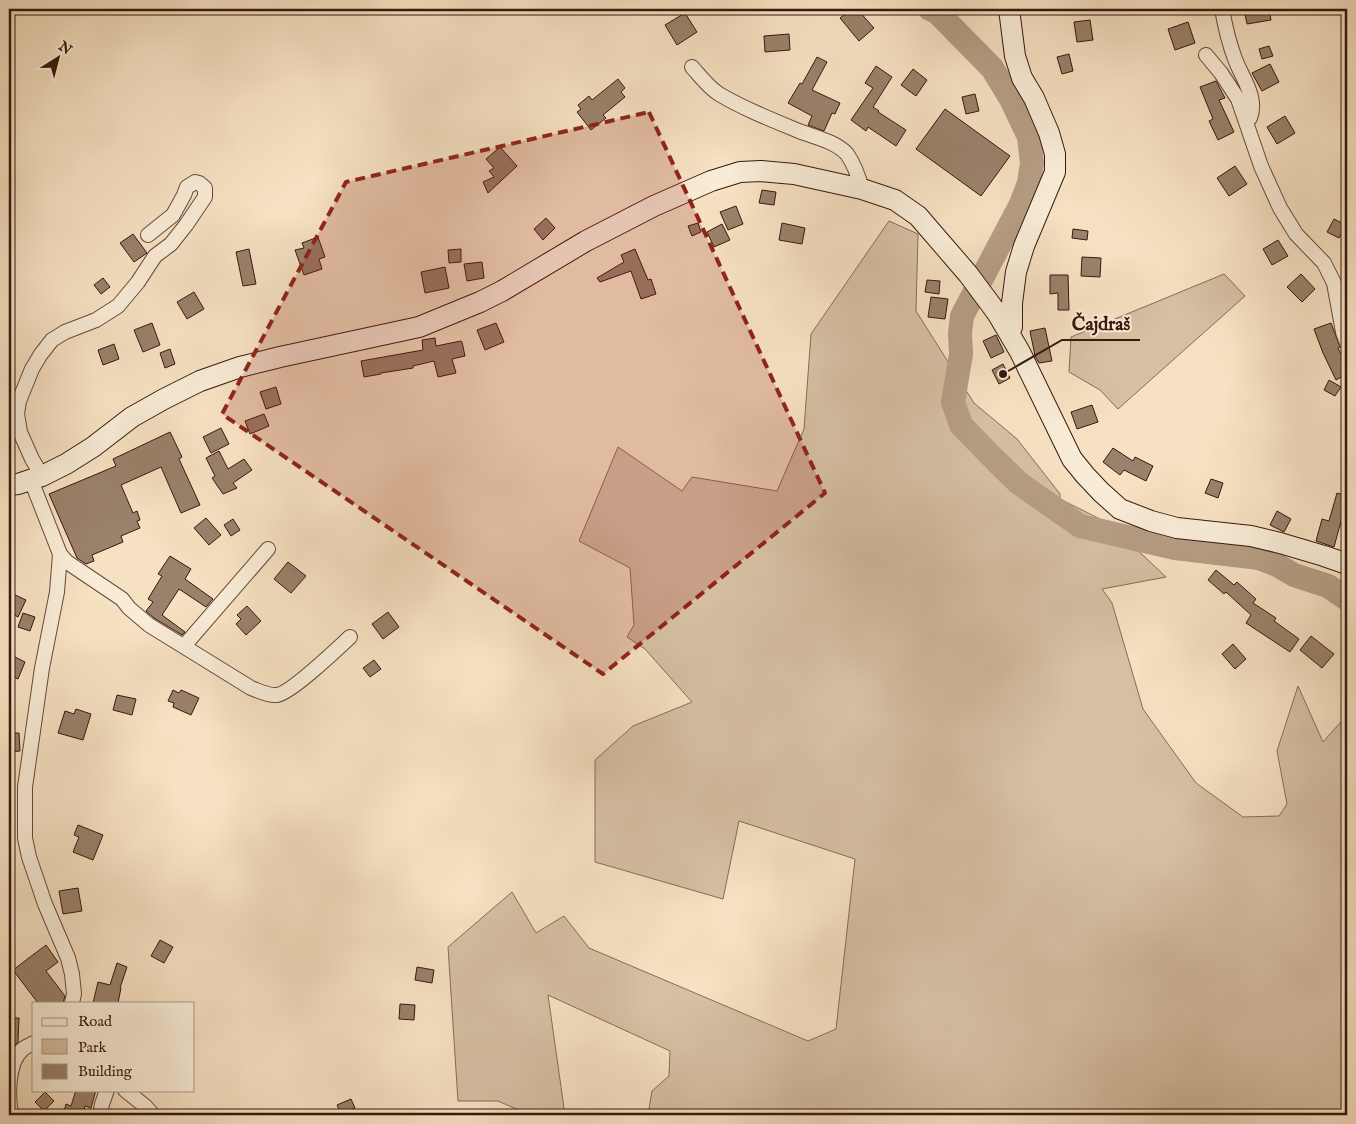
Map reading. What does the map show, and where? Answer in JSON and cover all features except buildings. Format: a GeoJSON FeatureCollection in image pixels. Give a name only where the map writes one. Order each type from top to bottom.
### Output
{"type":"FeatureCollection","features":[{"type":"Feature","properties":{"kind":"main road"},"geometry":{"type":"LineString","coordinates":[[1009,9],[1015,56],[1022,78],[1034,98],[1049,133],[1055,154],[1055,172],[1024,246],[1016,272],[1012,303],[1012,327],[1009,333]]}},
{"type":"Feature","properties":{"kind":"main road"},"geometry":{"type":"LineString","coordinates":[[9,485],[37,478],[93,447],[132,418],[200,381],[240,367],[280,357],[419,327],[494,294],[586,241],[654,206],[711,181],[740,172],[761,171],[794,174],[862,189],[895,200],[918,216],[983,292],[1009,333],[1072,459],[1090,481],[1120,509],[1151,521],[1177,528],[1252,536],[1347,564]]}},
{"type":"Feature","properties":{"kind":"street"},"geometry":{"type":"LineString","coordinates":[[1222,9],[1224,25],[1234,58],[1248,88],[1252,103],[1253,109],[1250,118],[1246,120]]}},
{"type":"Feature","properties":{"kind":"street"},"geometry":{"type":"LineString","coordinates":[[1206,56],[1221,73],[1238,99],[1261,166],[1280,208],[1296,234],[1324,263],[1334,283],[1343,332],[1347,342]]}},
{"type":"Feature","properties":{"kind":"street"},"geometry":{"type":"LineString","coordinates":[[692,67],[717,93],[772,120],[824,140],[839,148],[847,155],[862,189]]}},
{"type":"Feature","properties":{"kind":"street"},"geometry":{"type":"LineString","coordinates":[[72,1002],[74,994],[68,958],[45,904],[25,838],[24,787],[42,668],[58,592],[60,554],[32,459],[20,432],[17,414],[19,401],[32,369],[52,340],[64,332],[96,320],[118,306],[138,282],[155,256],[171,244],[186,225],[205,197],[204,188],[195,182],[187,187],[173,214],[148,235]]}},
{"type":"Feature","properties":{"kind":"street"},"geometry":{"type":"LineString","coordinates":[[184,646],[268,549]]}},
{"type":"Feature","properties":{"kind":"street"},"geometry":{"type":"LineString","coordinates":[[60,554],[67,562],[122,599],[129,608],[149,625],[251,688],[268,694],[279,695],[294,686],[350,637]]}},
{"type":"Feature","properties":{"kind":"street"},"geometry":{"type":"LineString","coordinates":[[11,1115],[9,1098],[11,1074],[15,1059],[24,1048],[32,1045]]}},
{"type":"Feature","properties":{"kind":"street"},"geometry":{"type":"LineString","coordinates":[[100,1115],[106,1092]]}},
{"type":"Feature","properties":{"kind":"street"},"geometry":{"type":"LineString","coordinates":[[128,1092],[153,1115]]}},
{"type":"Feature","properties":{"kind":"highlighted area"},"geometry":{"type":"Polygon","coordinates":[[[649,112],[825,493],[603,674],[222,414],[346,182],[649,112]]]}},
{"type":"Feature","properties":{"kind":"green space"},"geometry":{"type":"Polygon","coordinates":[[[889,221],[918,234],[916,311],[974,403],[1017,439],[1060,494],[1060,499],[1110,524],[1166,577],[1102,589],[1112,603],[1143,709],[1196,783],[1243,817],[1279,816],[1287,804],[1277,751],[1298,686],[1323,742],[1347,715],[1347,1115],[648,1115],[652,1091],[669,1076],[670,1051],[548,995],[565,1115],[530,1115],[498,1101],[458,1101],[448,947],[512,892],[536,933],[564,916],[589,948],[808,1041],[836,1029],[855,859],[739,821],[723,899],[595,862],[595,760],[633,726],[692,702],[645,649],[627,637],[634,625],[630,568],[579,541],[618,447],[682,491],[692,477],[777,491],[804,429],[811,334],[889,221]]]}},
{"type":"Feature","properties":{"kind":"green space"},"geometry":{"type":"Polygon","coordinates":[[[1224,274],[1245,296],[1118,409],[1100,390],[1069,372],[1071,337],[1224,274]]]}},
{"type":"Feature","properties":{"kind":"waterway"},"geometry":{"type":"LineString","coordinates":[[930,9],[937,12],[992,68],[1011,99],[1029,137],[1032,163],[1029,183],[1021,204],[962,316],[960,333],[961,354],[953,402],[961,425],[1020,484],[1080,526],[1175,548],[1259,558],[1277,565],[1294,575],[1328,586],[1347,599]]}},
{"type":"Feature","properties":{"kind":"place","name":"Čajdraš"},"geometry":{"type":"Point","coordinates":[1003,374]}}]}
